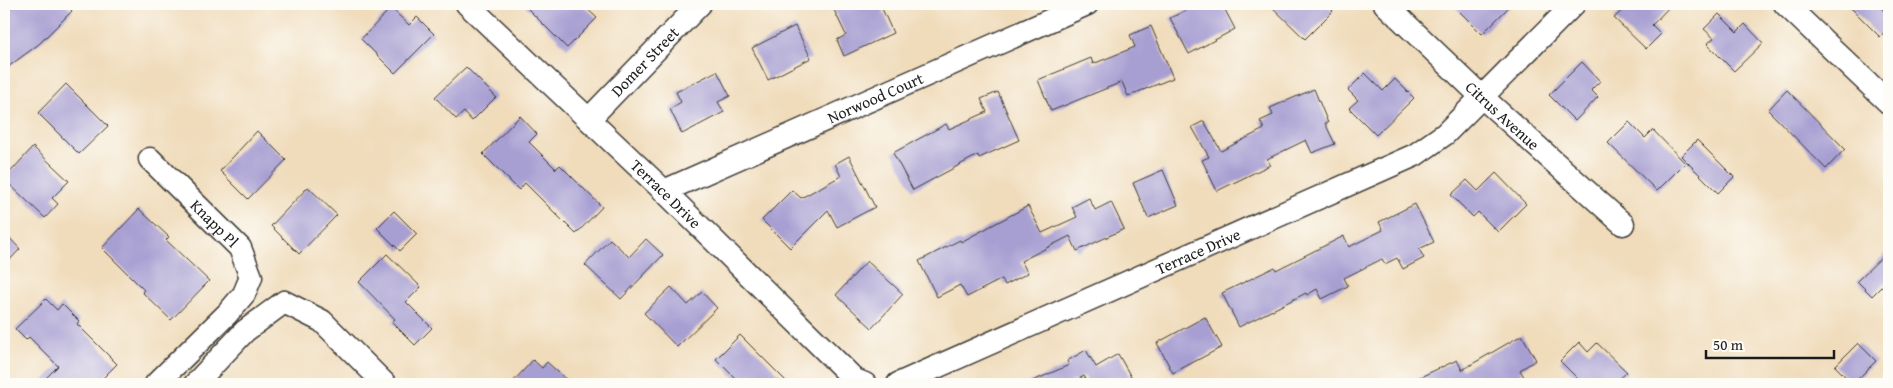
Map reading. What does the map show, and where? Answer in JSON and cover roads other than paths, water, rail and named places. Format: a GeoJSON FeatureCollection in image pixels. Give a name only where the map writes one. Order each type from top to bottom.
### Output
{"type":"FeatureCollection","features":[{"type":"Feature","properties":{"kind":"street","name":"Terrace Drive"},"geometry":{"type":"LineString","coordinates":[[467,4],[664,191],[856,380],[865,384]]}},
{"type":"Feature","properties":{"kind":"street","name":"Domer Street"},"geometry":{"type":"LineString","coordinates":[[589,119],[700,4]]}},
{"type":"Feature","properties":{"kind":"street","name":"Norwood Court"},"geometry":{"type":"LineString","coordinates":[[664,191],[1087,4]]}},
{"type":"Feature","properties":{"kind":"street","name":"Citrus Avenue"},"geometry":{"type":"LineString","coordinates":[[1385,4],[1482,96],[1623,224]]}},
{"type":"Feature","properties":{"kind":"street","name":"Terrace Drive"},"geometry":{"type":"LineString","coordinates":[[898,384],[1415,155],[1445,134],[1574,4]]}},
{"type":"Feature","properties":{"kind":"street"},"geometry":{"type":"LineString","coordinates":[[1787,4],[1889,103]]}},
{"type":"Feature","properties":{"kind":"street","name":"Knapp Pl"},"geometry":{"type":"LineString","coordinates":[[150,159],[240,248],[251,277],[244,294],[227,314],[156,384]]}},
{"type":"Feature","properties":{"kind":"street"},"geometry":{"type":"LineString","coordinates":[[195,384],[245,332],[284,302],[322,321],[385,384]]}}]}
